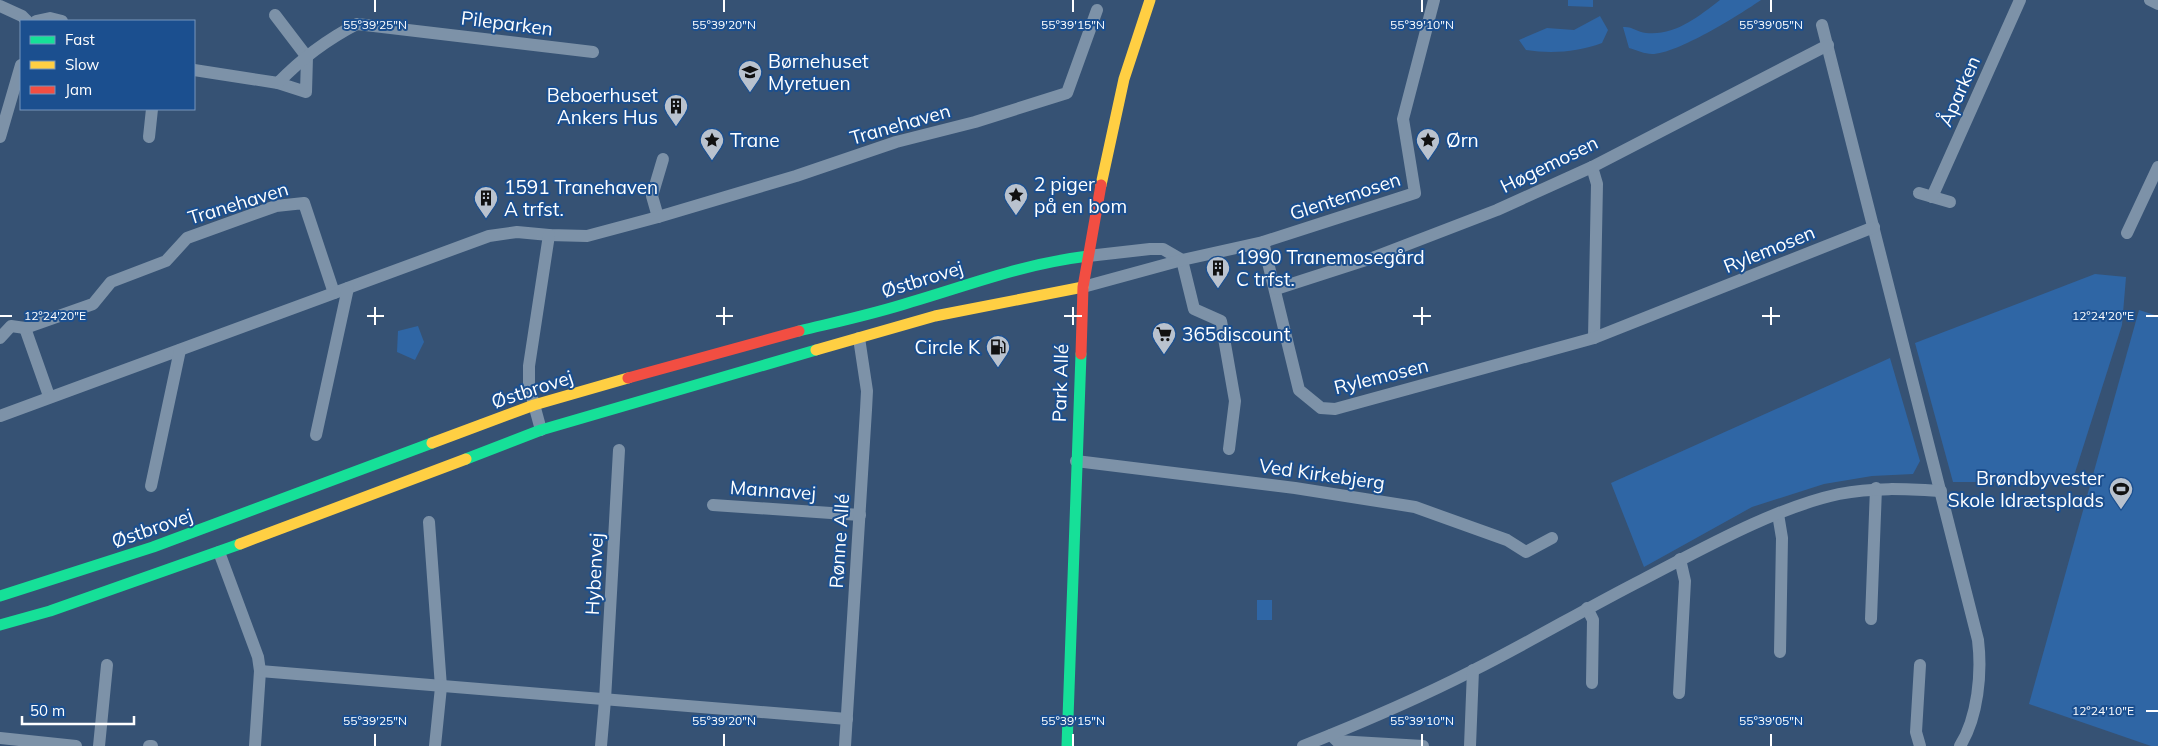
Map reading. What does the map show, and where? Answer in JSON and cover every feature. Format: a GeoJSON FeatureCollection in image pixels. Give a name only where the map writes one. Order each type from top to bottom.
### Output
{"type":"FeatureCollection","features":[{"type":"Feature","properties":{"kind":"street","name":"Park Allé"},"geometry":{"type":"LineString","coordinates":[[1067,746],[1074,590],[1076,461],[1083,287],[1106,158],[1124,79],[1150,0]]}},
{"type":"Feature","properties":{"kind":"street","name":"Glentemosen"},"geometry":{"type":"LineString","coordinates":[[1083,287],[1182,260],[1263,242],[1415,193],[1404,119],[1434,0]]}},
{"type":"Feature","properties":{"kind":"street","name":"Åparken"},"geometry":{"type":"LineString","coordinates":[[1932,197],[2020,0]]}},
{"type":"Feature","properties":{"kind":"street"},"geometry":{"type":"LineString","coordinates":[[2150,0],[2158,4]]}},
{"type":"Feature","properties":{"kind":"street"},"geometry":{"type":"LineString","coordinates":[[0,6],[22,16],[26,20]]}},
{"type":"Feature","properties":{"kind":"street","name":"Tranehaven"},"geometry":{"type":"LineString","coordinates":[[1,413],[180,350],[489,236],[517,232],[587,236],[796,176],[896,142],[975,122],[1067,93],[1097,10]]}},
{"type":"Feature","properties":{"kind":"street"},"geometry":{"type":"LineString","coordinates":[[195,70],[278,83],[306,92],[307,58],[275,15]]}},
{"type":"Feature","properties":{"kind":"street"},"geometry":{"type":"LineString","coordinates":[[41,20],[50,18],[58,20]]}},
{"type":"Feature","properties":{"kind":"street","name":"Pileparken"},"geometry":{"type":"LineString","coordinates":[[278,83],[338,34],[357,24],[593,52]]}},
{"type":"Feature","properties":{"kind":"street"},"geometry":{"type":"LineString","coordinates":[[1822,25],[1974,619],[1980,656],[1977,695],[1965,737],[1960,746]]}},
{"type":"Feature","properties":{"kind":"street","name":"Høgemosen"},"geometry":{"type":"LineString","coordinates":[[1276,289],[1341,269],[1440,234],[1592,167],[1828,45]]}},
{"type":"Feature","properties":{"kind":"street"},"geometry":{"type":"LineString","coordinates":[[0,137],[20,68]]}},
{"type":"Feature","properties":{"kind":"street"},"geometry":{"type":"LineString","coordinates":[[149,137],[152,110]]}},
{"type":"Feature","properties":{"kind":"street"},"geometry":{"type":"LineString","coordinates":[[658,217],[652,196],[664,160]]}},
{"type":"Feature","properties":{"kind":"street"},"geometry":{"type":"LineString","coordinates":[[1592,167],[1597,184],[1594,338]]}},
{"type":"Feature","properties":{"kind":"street"},"geometry":{"type":"LineString","coordinates":[[2128,234],[2158,167]]}},
{"type":"Feature","properties":{"kind":"street"},"geometry":{"type":"LineString","coordinates":[[1919,193],[1950,202]]}},
{"type":"Feature","properties":{"kind":"street","name":"Tranehaven"},"geometry":{"type":"LineString","coordinates":[[0,338],[11,326],[25,328],[93,304],[111,282],[166,261],[187,238],[276,206],[304,203],[334,293]]}},
{"type":"Feature","properties":{"kind":"street","name":"Rylemosen"},"geometry":{"type":"LineString","coordinates":[[1263,242],[1276,289],[1299,390],[1321,408],[1335,409],[1594,338],[1874,227]]}},
{"type":"Feature","properties":{"kind":"street"},"geometry":{"type":"LineString","coordinates":[[541,430],[529,386],[529,366],[549,235]]}},
{"type":"Feature","properties":{"kind":"street"},"geometry":{"type":"LineString","coordinates":[[1088,256],[1150,249],[1163,250],[1182,260],[1194,309],[1221,320],[1235,401],[1229,449]]}},
{"type":"Feature","properties":{"kind":"street","name":"Østbrovej"},"geometry":{"type":"LineString","coordinates":[[0,596],[153,547],[534,405],[706,355],[909,303],[1014,269],[1054,260],[1088,256]]}},
{"type":"Feature","properties":{"kind":"street","name":"Østbrovej"},"geometry":{"type":"LineString","coordinates":[[0,625],[50,611],[219,552],[541,430],[962,310],[1083,287]]}},
{"type":"Feature","properties":{"kind":"street"},"geometry":{"type":"LineString","coordinates":[[316,435],[348,288]]}},
{"type":"Feature","properties":{"kind":"street"},"geometry":{"type":"LineString","coordinates":[[25,328],[49,396]]}},
{"type":"Feature","properties":{"kind":"street","name":"Rønne Allé"},"geometry":{"type":"LineString","coordinates":[[845,746],[867,391],[859,338]]}},
{"type":"Feature","properties":{"kind":"street"},"geometry":{"type":"LineString","coordinates":[[151,486],[180,350]]}},
{"type":"Feature","properties":{"kind":"street","name":"Hybenvej"},"geometry":{"type":"LineString","coordinates":[[601,746],[620,450]]}},
{"type":"Feature","properties":{"kind":"street","name":"Ved Kirkebjerg"},"geometry":{"type":"LineString","coordinates":[[1076,461],[1295,488],[1415,507],[1507,540],[1526,552],[1552,538]]}},
{"type":"Feature","properties":{"kind":"street"},"geometry":{"type":"LineString","coordinates":[[1303,746],[1402,705],[1473,670],[1680,559],[1810,501],[1876,488],[1940,491]]}},
{"type":"Feature","properties":{"kind":"street"},"geometry":{"type":"LineString","coordinates":[[1871,619],[1876,488]]}},
{"type":"Feature","properties":{"kind":"street","name":"Mannavej"},"geometry":{"type":"LineString","coordinates":[[714,505],[860,515]]}},
{"type":"Feature","properties":{"kind":"street"},"geometry":{"type":"LineString","coordinates":[[1778,514],[1782,538],[1780,652]]}},
{"type":"Feature","properties":{"kind":"street"},"geometry":{"type":"LineString","coordinates":[[429,522],[441,687],[435,746]]}},
{"type":"Feature","properties":{"kind":"street"},"geometry":{"type":"LineString","coordinates":[[219,552],[249,630],[260,672],[255,746]]}},
{"type":"Feature","properties":{"kind":"street"},"geometry":{"type":"LineString","coordinates":[[1679,693],[1685,581],[1680,559]]}},
{"type":"Feature","properties":{"kind":"street"},"geometry":{"type":"LineString","coordinates":[[1587,608],[1593,620],[1592,683]]}},
{"type":"Feature","properties":{"kind":"street"},"geometry":{"type":"LineString","coordinates":[[1920,664],[1916,732],[1920,746]]}},
{"type":"Feature","properties":{"kind":"street"},"geometry":{"type":"LineString","coordinates":[[99,746],[106,665]]}},
{"type":"Feature","properties":{"kind":"street"},"geometry":{"type":"LineString","coordinates":[[1470,746],[1473,670]]}},
{"type":"Feature","properties":{"kind":"street"},"geometry":{"type":"LineString","coordinates":[[260,672],[847,719]]}},
{"type":"Feature","properties":{"kind":"street"},"geometry":{"type":"LineString","coordinates":[[1331,735],[1337,741],[1423,746]]}},
{"type":"Feature","properties":{"kind":"street"},"geometry":{"type":"LineString","coordinates":[[0,738],[76,746]]}},
{"type":"Feature","properties":{"kind":"shaded area"},"geometry":{"type":"Polygon","coordinates":[[[1568,0],[1593,0],[1593,7],[1568,6],[1568,0]]]}},
{"type":"Feature","properties":{"kind":"shaded area"},"geometry":{"type":"Polygon","coordinates":[[[1720,0],[1761,0],[1708,33],[1676,48],[1652,54],[1629,48],[1623,27],[1629,27],[1646,33],[1667,32],[1686,24],[1720,0]]]}},
{"type":"Feature","properties":{"kind":"shaded area"},"geometry":{"type":"Polygon","coordinates":[[[1600,16],[1608,30],[1602,43],[1593,46],[1555,52],[1536,51],[1526,50],[1519,40],[1547,28],[1574,30],[1600,16]]]}},
{"type":"Feature","properties":{"kind":"shaded area"},"geometry":{"type":"Polygon","coordinates":[[[2095,274],[2126,277],[2122,325],[2072,482],[1953,482],[1915,343],[2095,274]]]}},
{"type":"Feature","properties":{"kind":"shaded area","name":"Brøndbyvester Skole Idrætsplads"},"geometry":{"type":"Polygon","coordinates":[[[2139,310],[2158,316],[2158,746],[2151,746],[2029,704],[2139,310]]]}},
{"type":"Feature","properties":{"kind":"shaded area"},"geometry":{"type":"Polygon","coordinates":[[[418,326],[424,342],[415,360],[397,352],[398,331],[418,326]]]}},
{"type":"Feature","properties":{"kind":"shaded area"},"geometry":{"type":"Polygon","coordinates":[[[1890,358],[1920,461],[1913,474],[1872,476],[1824,484],[1752,507],[1644,567],[1611,483],[1890,358]]]}},
{"type":"Feature","properties":{"kind":"shaded area"},"geometry":{"type":"Polygon","coordinates":[[[1257,600],[1272,600],[1272,620],[1257,620],[1257,600]]]}},
{"type":"Feature","properties":{"kind":"traffic: fast"},"geometry":{"type":"LineString","coordinates":[[799,331],[855,318],[1020,269],[1088,256]]}},
{"type":"Feature","properties":{"kind":"traffic: fast"},"geometry":{"type":"LineString","coordinates":[[466,459],[541,430],[816,350]]}},
{"type":"Feature","properties":{"kind":"traffic: fast"},"geometry":{"type":"LineString","coordinates":[[1067,746],[1081,354]]}},
{"type":"Feature","properties":{"kind":"traffic: fast"},"geometry":{"type":"LineString","coordinates":[[0,596],[153,547],[432,443]]}},
{"type":"Feature","properties":{"kind":"traffic: fast"},"geometry":{"type":"LineString","coordinates":[[0,625],[50,611],[240,544]]}},
{"type":"Feature","properties":{"kind":"traffic: slow"},"geometry":{"type":"LineString","coordinates":[[1101,185],[1124,79],[1150,0]]}},
{"type":"Feature","properties":{"kind":"traffic: slow"},"geometry":{"type":"LineString","coordinates":[[816,350],[935,316],[1083,287]]}},
{"type":"Feature","properties":{"kind":"traffic: slow"},"geometry":{"type":"LineString","coordinates":[[432,443],[534,405],[628,378]]}},
{"type":"Feature","properties":{"kind":"traffic: slow"},"geometry":{"type":"LineString","coordinates":[[240,544],[466,459]]}},
{"type":"Feature","properties":{"kind":"traffic: jam"},"geometry":{"type":"LineString","coordinates":[[1081,354],[1083,287],[1101,185]]}},
{"type":"Feature","properties":{"kind":"traffic: jam"},"geometry":{"type":"LineString","coordinates":[[628,378],[799,331]]}},
{"type":"Feature","properties":{"kind":"place","name":"Børnehuset Myretuen"},"geometry":{"type":"Point","coordinates":[750,93]}},
{"type":"Feature","properties":{"kind":"place","name":"Beboerhuset Ankers Hus"},"geometry":{"type":"Point","coordinates":[676,127]}},
{"type":"Feature","properties":{"kind":"place","name":"Trane"},"geometry":{"type":"Point","coordinates":[712,161]}},
{"type":"Feature","properties":{"kind":"place","name":"Ørn"},"geometry":{"type":"Point","coordinates":[1428,161]}},
{"type":"Feature","properties":{"kind":"place","name":"2 piger på en bom"},"geometry":{"type":"Point","coordinates":[1016,216]}},
{"type":"Feature","properties":{"kind":"place","name":"1591 Tranehaven A trfst."},"geometry":{"type":"Point","coordinates":[486,219]}},
{"type":"Feature","properties":{"kind":"place","name":"1990 Tranemosegård C trfst."},"geometry":{"type":"Point","coordinates":[1218,289]}},
{"type":"Feature","properties":{"kind":"place","name":"365discount"},"geometry":{"type":"Point","coordinates":[1164,355]}},
{"type":"Feature","properties":{"kind":"place","name":"Circle K"},"geometry":{"type":"Point","coordinates":[998,368]}},
{"type":"Feature","properties":{"kind":"place","name":"Brøndbyvester Skole Idrætsplads"},"geometry":{"type":"Point","coordinates":[2121,510]}}]}
